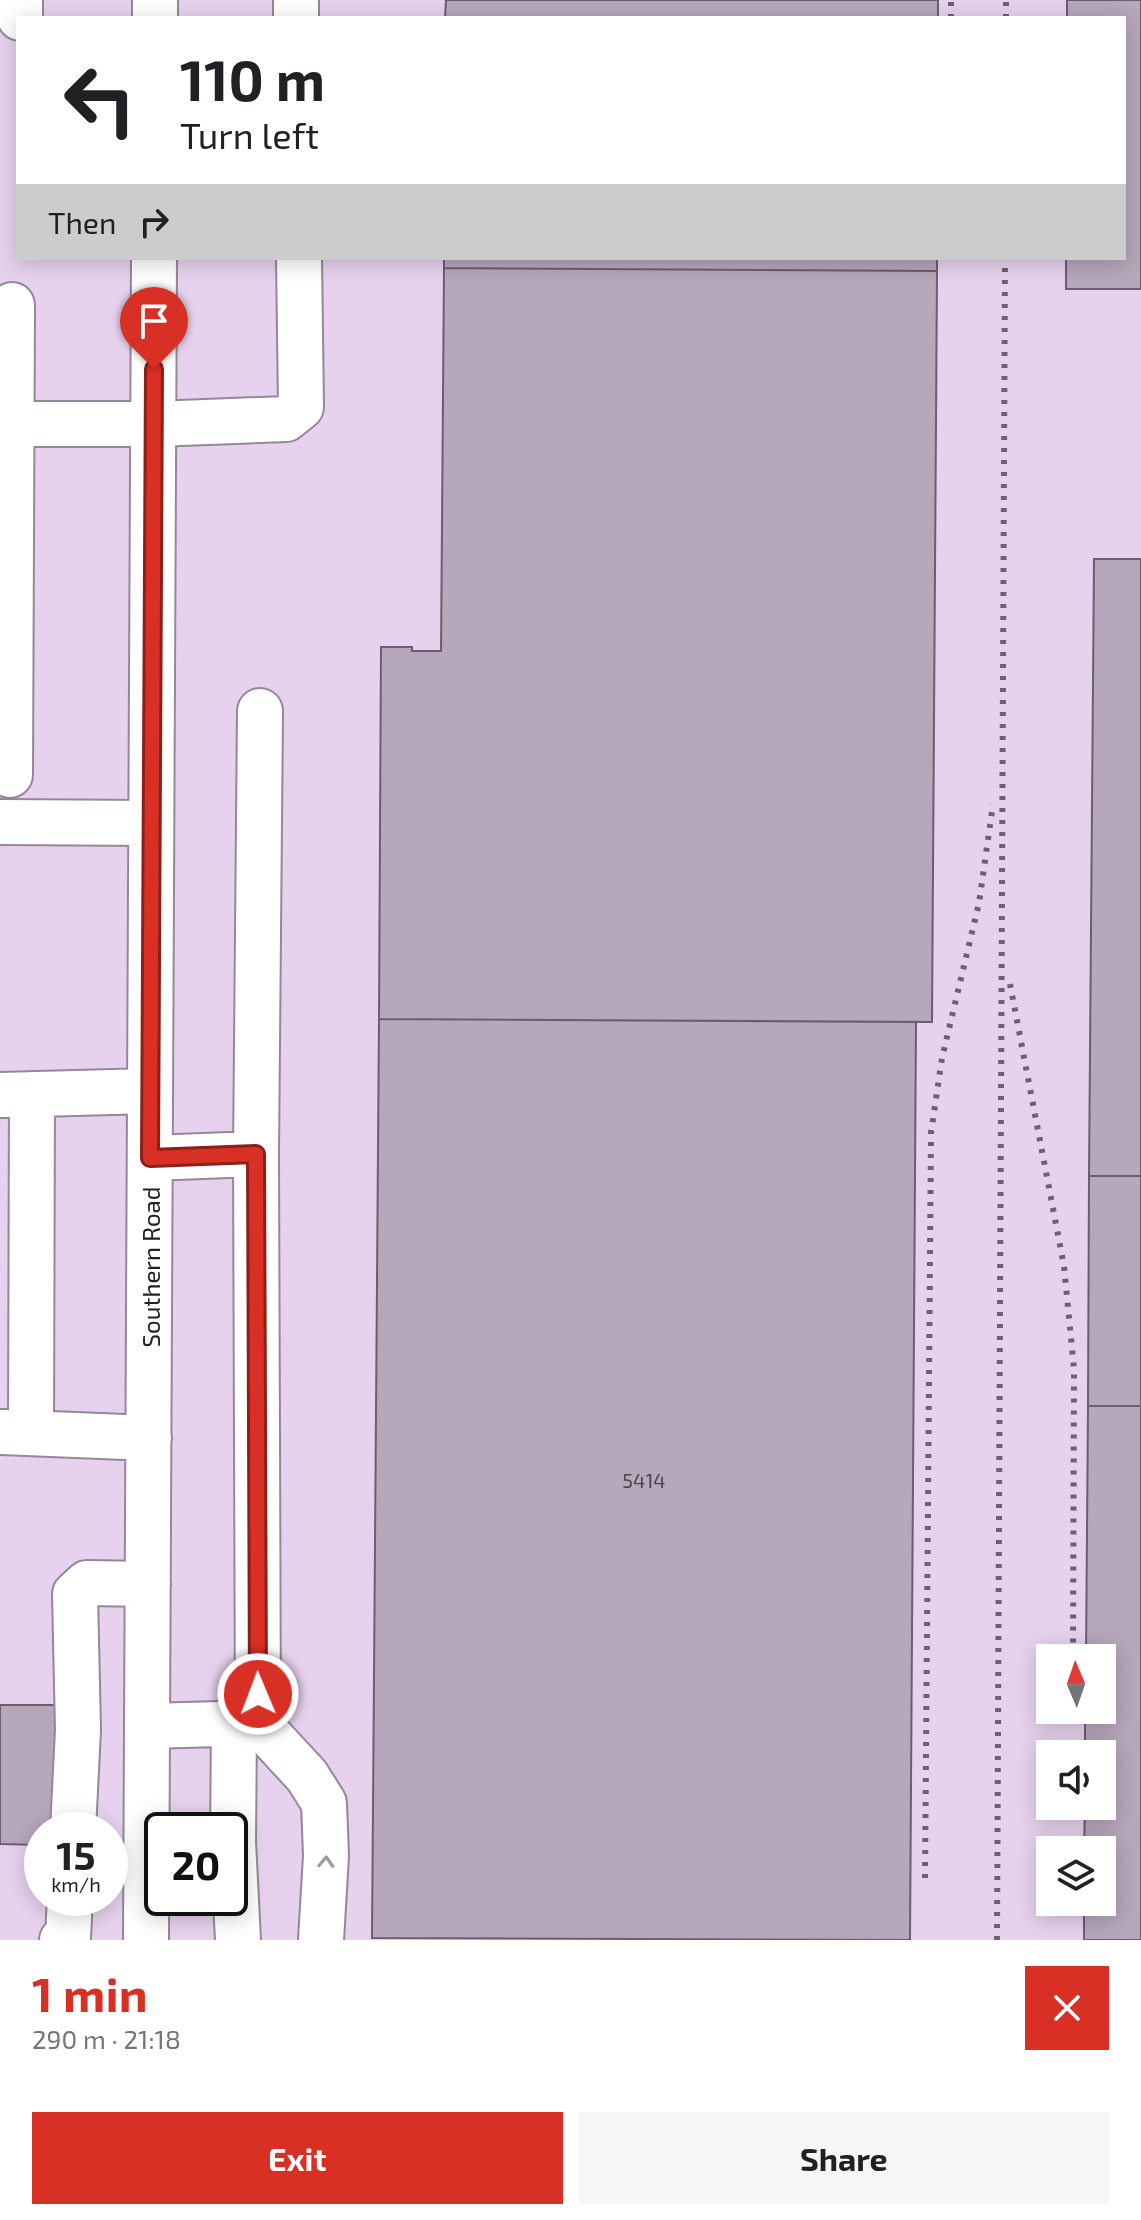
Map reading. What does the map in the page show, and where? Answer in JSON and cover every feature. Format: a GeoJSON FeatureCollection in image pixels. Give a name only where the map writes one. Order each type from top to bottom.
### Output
{"type":"FeatureCollection","features":[{"type":"Feature","properties":{"kind":"street","name":"Southern Road"},"geometry":{"type":"LineString","coordinates":[[146,1940],[154,260]]}},
{"type":"Feature","properties":{"kind":"street"},"geometry":{"type":"LineString","coordinates":[[6,424],[154,424],[286,419],[301,407],[299,260]]}},
{"type":"Feature","properties":{"kind":"street"},"geometry":{"type":"LineString","coordinates":[[10,775],[6,424],[12,305]]}},
{"type":"Feature","properties":{"kind":"street"},"geometry":{"type":"LineString","coordinates":[[238,1940],[233,1842],[246,1723],[260,711]]}},
{"type":"Feature","properties":{"kind":"street"},"geometry":{"type":"LineString","coordinates":[[0,822],[151,823]]}},
{"type":"Feature","properties":{"kind":"street"},"geometry":{"type":"LineString","coordinates":[[149,1438],[15,1432],[16,1094],[150,1091]]}},
{"type":"Feature","properties":{"kind":"street"},"geometry":{"type":"LineString","coordinates":[[150,1158],[256,1154]]}},
{"type":"Feature","properties":{"kind":"street"},"geometry":{"type":"LineString","coordinates":[[74,1812],[78,1730],[75,1594],[87,1583],[148,1584]]}},
{"type":"Feature","properties":{"kind":"street"},"geometry":{"type":"LineString","coordinates":[[147,1726],[246,1723],[307,1776],[324,1803],[326,1856],[321,1940]]}},
{"type":"Feature","properties":{"kind":"street"},"geometry":{"type":"LineString","coordinates":[[62,1940],[68,1937],[69,1916]]}},
{"type":"Feature","properties":{"kind":"shaded area"},"geometry":{"type":"Polygon","coordinates":[[[0,0],[1141,0],[1141,1940],[0,1940],[0,0]]]}},
{"type":"Feature","properties":{"kind":"building"},"geometry":{"type":"Polygon","coordinates":[[[446,0],[938,0],[938,16],[445,16],[446,0]]]}},
{"type":"Feature","properties":{"kind":"building"},"geometry":{"type":"Polygon","coordinates":[[[1067,0],[1141,0],[1141,289],[1066,289],[1066,260],[1126,260],[1126,16],[1067,16],[1067,0]]]}},
{"type":"Feature","properties":{"kind":"building"},"geometry":{"type":"Polygon","coordinates":[[[444,260],[937,260],[937,271],[444,268],[444,260]]]}},
{"type":"Feature","properties":{"kind":"building"},"geometry":{"type":"Polygon","coordinates":[[[444,268],[937,271],[932,1022],[379,1019],[381,647],[441,651],[444,268]]]}},
{"type":"Feature","properties":{"kind":"building"},"geometry":{"type":"Polygon","coordinates":[[[1094,559],[1141,559],[1141,1176],[1089,1176],[1094,559]]]}},
{"type":"Feature","properties":{"kind":"building"},"geometry":{"type":"Polygon","coordinates":[[[379,1019],[916,1022],[910,1940],[372,1938],[379,1019]]]}},
{"type":"Feature","properties":{"kind":"building"},"geometry":{"type":"Polygon","coordinates":[[[1089,1176],[1141,1176],[1141,1406],[1088,1406],[1089,1176]]]}},
{"type":"Feature","properties":{"kind":"building"},"geometry":{"type":"Polygon","coordinates":[[[1088,1406],[1141,1406],[1141,1940],[1084,1940],[1084,1916],[1116,1916],[1116,1836],[1084,1836],[1085,1820],[1116,1820],[1116,1740],[1085,1740],[1085,1724],[1116,1724],[1116,1644],[1086,1644],[1088,1406]]]}},
{"type":"Feature","properties":{"kind":"building"},"geometry":{"type":"Polygon","coordinates":[[[0,1705],[59,1705],[58,1812],[24,1812],[24,1845],[0,1844],[0,1705]]]}},
{"type":"Feature","properties":{"kind":"railway"},"geometry":{"type":"LineString","coordinates":[[951,0],[951,16]]}},
{"type":"Feature","properties":{"kind":"railway"},"geometry":{"type":"LineString","coordinates":[[1006,0],[1006,16]]}},
{"type":"Feature","properties":{"kind":"railway"},"geometry":{"type":"LineString","coordinates":[[997,1940],[1005,260]]}},
{"type":"Feature","properties":{"kind":"railway"},"geometry":{"type":"LineString","coordinates":[[925,1878],[931,1133],[942,1058],[979,903],[993,804]]}},
{"type":"Feature","properties":{"kind":"railway"},"geometry":{"type":"LineString","coordinates":[[1010,984],[1064,1266],[1074,1369],[1073,1644]]}},
{"type":"Feature","properties":{"kind":"route"},"geometry":{"type":"LineString","coordinates":[[154,369],[150,1158],[256,1154],[258,1694]]}}]}
